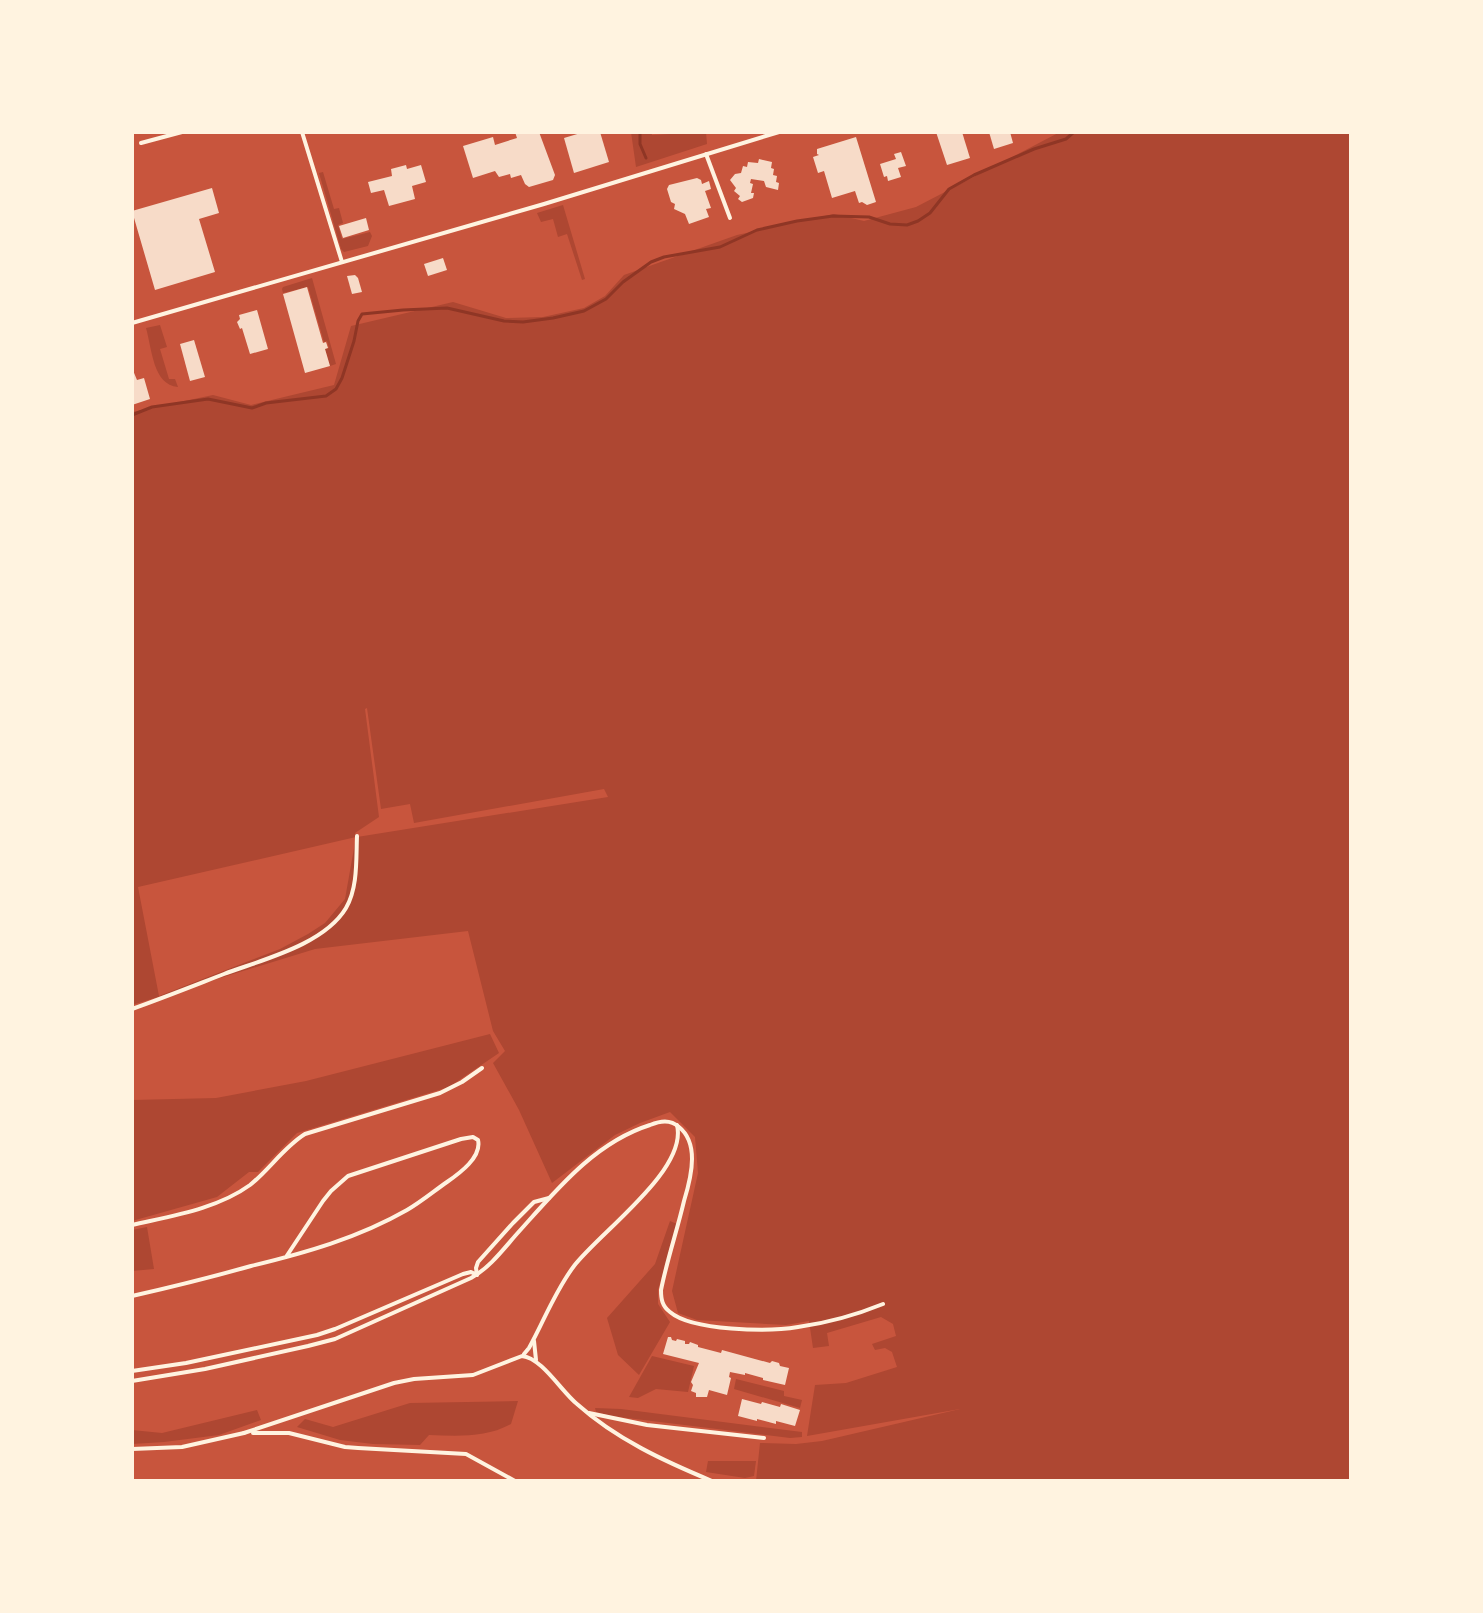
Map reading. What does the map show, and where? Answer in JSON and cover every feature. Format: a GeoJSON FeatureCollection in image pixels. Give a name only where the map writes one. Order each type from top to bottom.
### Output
{"type":"FeatureCollection","features":[{"type":"Feature","properties":{"kind":"street"},"geometry":{"type":"LineString","coordinates":[[141,143],[182,132]]}},
{"type":"Feature","properties":{"kind":"street"},"geometry":{"type":"LineString","coordinates":[[302,132],[342,262]]}},
{"type":"Feature","properties":{"kind":"street"},"geometry":{"type":"LineString","coordinates":[[132,323],[544,204],[779,132]]}},
{"type":"Feature","properties":{"kind":"street"},"geometry":{"type":"LineString","coordinates":[[706,154],[730,218]]}},
{"type":"Feature","properties":{"kind":"street"},"geometry":{"type":"LineString","coordinates":[[132,1009],[295,947],[327,930],[350,900],[357,836]]}},
{"type":"Feature","properties":{"kind":"street"},"geometry":{"type":"LineString","coordinates":[[132,1225],[230,1197],[256,1179],[305,1134],[440,1093],[482,1068]]}},
{"type":"Feature","properties":{"kind":"street"},"geometry":{"type":"LineString","coordinates":[[132,1381],[205,1369],[335,1339],[477,1275],[576,1170],[633,1131],[668,1121],[677,1125],[689,1140],[692,1159],[690,1178],[661,1290],[662,1302],[669,1312],[685,1321],[704,1325],[788,1329],[842,1318],[883,1304]]}},
{"type":"Feature","properties":{"kind":"street"},"geometry":{"type":"LineString","coordinates":[[132,1449],[182,1447],[244,1433],[394,1383],[473,1375],[522,1356],[570,1271],[657,1180],[678,1141],[677,1125]]}},
{"type":"Feature","properties":{"kind":"street"},"geometry":{"type":"LineString","coordinates":[[132,1296],[286,1257],[338,1241],[408,1209],[452,1178],[475,1154],[480,1143],[473,1137],[461,1139],[348,1176],[323,1201],[286,1257]]}},
{"type":"Feature","properties":{"kind":"street"},"geometry":{"type":"LineString","coordinates":[[678,1141],[683,1138],[689,1140]]}},
{"type":"Feature","properties":{"kind":"street"},"geometry":{"type":"LineString","coordinates":[[132,1371],[197,1361],[327,1332],[467,1272],[526,1209],[536,1201],[549,1198]]}},
{"type":"Feature","properties":{"kind":"street"},"geometry":{"type":"LineString","coordinates":[[477,1264],[477,1275]]}},
{"type":"Feature","properties":{"kind":"street"},"geometry":{"type":"LineString","coordinates":[[467,1272],[477,1275]]}},
{"type":"Feature","properties":{"kind":"street"},"geometry":{"type":"LineString","coordinates":[[534,1339],[537,1361],[586,1412],[642,1449],[712,1481]]}},
{"type":"Feature","properties":{"kind":"street"},"geometry":{"type":"LineString","coordinates":[[522,1356],[537,1361]]}},
{"type":"Feature","properties":{"kind":"street"},"geometry":{"type":"LineString","coordinates":[[586,1412],[647,1425],[764,1438]]}},
{"type":"Feature","properties":{"kind":"street"},"geometry":{"type":"LineString","coordinates":[[244,1433],[289,1433],[358,1448],[458,1452],[475,1457],[515,1481]]}},
{"type":"Feature","properties":{"kind":"shaded area"},"geometry":{"type":"Polygon","coordinates":[[[631,132],[651,132],[652,135],[706,132],[707,144],[636,167],[631,132]]]}},
{"type":"Feature","properties":{"kind":"shaded area"},"geometry":{"type":"Polygon","coordinates":[[[1060,132],[1351,132],[1351,1481],[756,1481],[760,1443],[822,1441],[960,1409],[807,1436],[815,1385],[846,1383],[897,1367],[892,1352],[885,1348],[875,1350],[872,1344],[896,1336],[893,1324],[881,1317],[827,1333],[829,1346],[813,1348],[809,1321],[786,1325],[697,1320],[678,1313],[672,1291],[698,1173],[695,1137],[670,1112],[615,1135],[552,1183],[519,1110],[493,1063],[505,1051],[493,1031],[468,931],[315,949],[132,1005],[132,412],[213,395],[251,405],[334,385],[351,326],[453,302],[506,318],[543,317],[584,308],[605,296],[624,275],[737,235],[834,214],[864,221],[916,207],[1060,132]],[[367,708],[379,817],[355,833],[357,837],[608,797],[604,789],[414,823],[410,804],[381,809],[367,708]],[[356,837],[138,887],[159,996],[280,949],[325,923],[345,899],[356,837]]]}},
{"type":"Feature","properties":{"kind":"shaded area"},"geometry":{"type":"Polygon","coordinates":[[[323,172],[334,209],[339,208],[343,223],[338,225],[342,239],[370,232],[372,236],[368,246],[344,252],[341,249],[319,173],[323,172]]]}},
{"type":"Feature","properties":{"kind":"shaded area"},"geometry":{"type":"Polygon","coordinates":[[[563,205],[585,279],[582,280],[567,234],[558,237],[553,219],[541,222],[537,213],[563,205]]]}},
{"type":"Feature","properties":{"kind":"shaded area"},"geometry":{"type":"Polygon","coordinates":[[[312,278],[336,364],[330,366],[325,349],[329,348],[327,341],[324,342],[308,287],[283,293],[282,289],[312,278]]]}},
{"type":"Feature","properties":{"kind":"shaded area"},"geometry":{"type":"Polygon","coordinates":[[[160,325],[167,347],[160,349],[169,379],[175,379],[178,387],[163,380],[152,355],[146,328],[160,325]]]}},
{"type":"Feature","properties":{"kind":"shaded area"},"geometry":{"type":"Polygon","coordinates":[[[490,1034],[499,1053],[449,1087],[297,1133],[258,1172],[249,1172],[217,1197],[132,1221],[132,1100],[216,1098],[306,1081],[490,1034]]]}},
{"type":"Feature","properties":{"kind":"shaded area"},"geometry":{"type":"Polygon","coordinates":[[[670,1221],[677,1224],[658,1290],[658,1304],[670,1322],[639,1375],[618,1355],[607,1318],[655,1264],[670,1221]]]}},
{"type":"Feature","properties":{"kind":"shaded area"},"geometry":{"type":"Polygon","coordinates":[[[147,1227],[154,1269],[132,1271],[132,1230],[147,1227]]]}},
{"type":"Feature","properties":{"kind":"shaded area"},"geometry":{"type":"Polygon","coordinates":[[[652,1356],[694,1366],[688,1392],[656,1389],[638,1398],[629,1397],[652,1356]]]}},
{"type":"Feature","properties":{"kind":"shaded area"},"geometry":{"type":"Polygon","coordinates":[[[736,1379],[784,1391],[784,1396],[802,1400],[800,1408],[734,1389],[736,1379]]]}},
{"type":"Feature","properties":{"kind":"shaded area"},"geometry":{"type":"Polygon","coordinates":[[[518,1401],[511,1424],[501,1429],[471,1435],[429,1435],[420,1445],[340,1440],[297,1427],[305,1419],[333,1427],[410,1403],[518,1401]]]}},
{"type":"Feature","properties":{"kind":"shaded area"},"geometry":{"type":"Polygon","coordinates":[[[595,1408],[802,1432],[802,1437],[611,1416],[596,1412],[595,1408]]]}},
{"type":"Feature","properties":{"kind":"shaded area"},"geometry":{"type":"Polygon","coordinates":[[[257,1410],[261,1420],[219,1435],[132,1444],[132,1430],[162,1433],[257,1410]]]}},
{"type":"Feature","properties":{"kind":"shaded area"},"geometry":{"type":"Polygon","coordinates":[[[708,1461],[756,1461],[754,1476],[745,1478],[706,1472],[708,1461]]]}},
{"type":"Feature","properties":{"kind":"building"},"geometry":{"type":"Polygon","coordinates":[[[515,132],[539,132],[555,175],[553,180],[529,187],[521,175],[499,177],[495,171],[473,178],[463,146],[493,137],[495,145],[517,138],[515,132]]]}},
{"type":"Feature","properties":{"kind":"building"},"geometry":{"type":"Polygon","coordinates":[[[584,132],[600,132],[609,162],[574,173],[564,138],[584,132]]]}},
{"type":"Feature","properties":{"kind":"building"},"geometry":{"type":"Polygon","coordinates":[[[936,132],[962,132],[970,158],[947,165],[936,132]]]}},
{"type":"Feature","properties":{"kind":"building"},"geometry":{"type":"Polygon","coordinates":[[[989,132],[1010,132],[1013,143],[994,149],[989,132]]]}},
{"type":"Feature","properties":{"kind":"building"},"geometry":{"type":"Polygon","coordinates":[[[856,137],[876,202],[867,205],[859,203],[855,191],[832,198],[824,171],[818,173],[813,157],[819,155],[817,149],[856,137]]]}},
{"type":"Feature","properties":{"kind":"building"},"geometry":{"type":"Polygon","coordinates":[[[901,152],[906,166],[898,168],[901,177],[888,181],[880,164],[896,159],[894,154],[901,152]]]}},
{"type":"Feature","properties":{"kind":"building"},"geometry":{"type":"Polygon","coordinates":[[[759,159],[772,162],[773,175],[777,176],[776,182],[779,183],[778,190],[766,187],[764,181],[751,179],[753,198],[742,202],[730,180],[741,173],[743,166],[747,167],[748,162],[758,163],[759,159]]]}},
{"type":"Feature","properties":{"kind":"building"},"geometry":{"type":"Polygon","coordinates":[[[406,165],[407,169],[421,165],[426,182],[412,186],[415,199],[389,206],[384,190],[371,193],[368,182],[392,176],[391,169],[406,165]]]}},
{"type":"Feature","properties":{"kind":"building"},"geometry":{"type":"Polygon","coordinates":[[[697,178],[702,184],[709,181],[711,189],[705,191],[711,208],[706,209],[709,217],[689,224],[685,214],[674,209],[675,204],[671,202],[667,189],[669,185],[697,178]]]}},
{"type":"Feature","properties":{"kind":"building"},"geometry":{"type":"Polygon","coordinates":[[[212,188],[219,213],[199,219],[215,272],[155,290],[132,211],[212,188]]]}},
{"type":"Feature","properties":{"kind":"building"},"geometry":{"type":"Polygon","coordinates":[[[366,218],[369,230],[343,238],[339,226],[366,218]]]}},
{"type":"Feature","properties":{"kind":"building"},"geometry":{"type":"Polygon","coordinates":[[[443,258],[447,270],[428,276],[424,264],[443,258]]]}},
{"type":"Feature","properties":{"kind":"building"},"geometry":{"type":"Polygon","coordinates":[[[355,275],[362,292],[352,294],[347,276],[355,275]]]}},
{"type":"Feature","properties":{"kind":"building"},"geometry":{"type":"Polygon","coordinates":[[[307,287],[323,343],[326,342],[328,348],[325,349],[330,366],[305,373],[283,294],[307,287]]]}},
{"type":"Feature","properties":{"kind":"building"},"geometry":{"type":"Polygon","coordinates":[[[257,310],[268,349],[250,354],[237,322],[239,315],[257,310]]]}},
{"type":"Feature","properties":{"kind":"building"},"geometry":{"type":"Polygon","coordinates":[[[194,340],[205,377],[190,381],[180,344],[194,340]]]}},
{"type":"Feature","properties":{"kind":"building"},"geometry":{"type":"Polygon","coordinates":[[[132,368],[137,380],[144,378],[150,399],[132,405],[132,368]]]}},
{"type":"Feature","properties":{"kind":"building"},"geometry":{"type":"Polygon","coordinates":[[[668,1337],[721,1353],[722,1350],[779,1363],[789,1368],[785,1385],[745,1373],[730,1372],[727,1395],[709,1390],[707,1397],[696,1397],[696,1393],[691,1391],[691,1382],[699,1363],[663,1354],[668,1337]]]}},
{"type":"Feature","properties":{"kind":"building"},"geometry":{"type":"Polygon","coordinates":[[[742,1399],[800,1410],[795,1426],[738,1416],[742,1399]]]}},
{"type":"Feature","properties":{"kind":"waterway"},"geometry":{"type":"LineString","coordinates":[[640,132],[640,144],[646,158]]}},
{"type":"Feature","properties":{"kind":"waterway"},"geometry":{"type":"LineString","coordinates":[[132,415],[152,407],[208,399],[252,408],[266,403],[326,396],[336,389],[342,378],[362,314],[447,308],[504,321],[553,318],[584,311],[606,299],[651,262],[720,247],[757,230],[833,216],[869,217],[890,224],[907,225],[930,213],[949,189],[974,175],[1066,139],[1074,132]]}}]}
